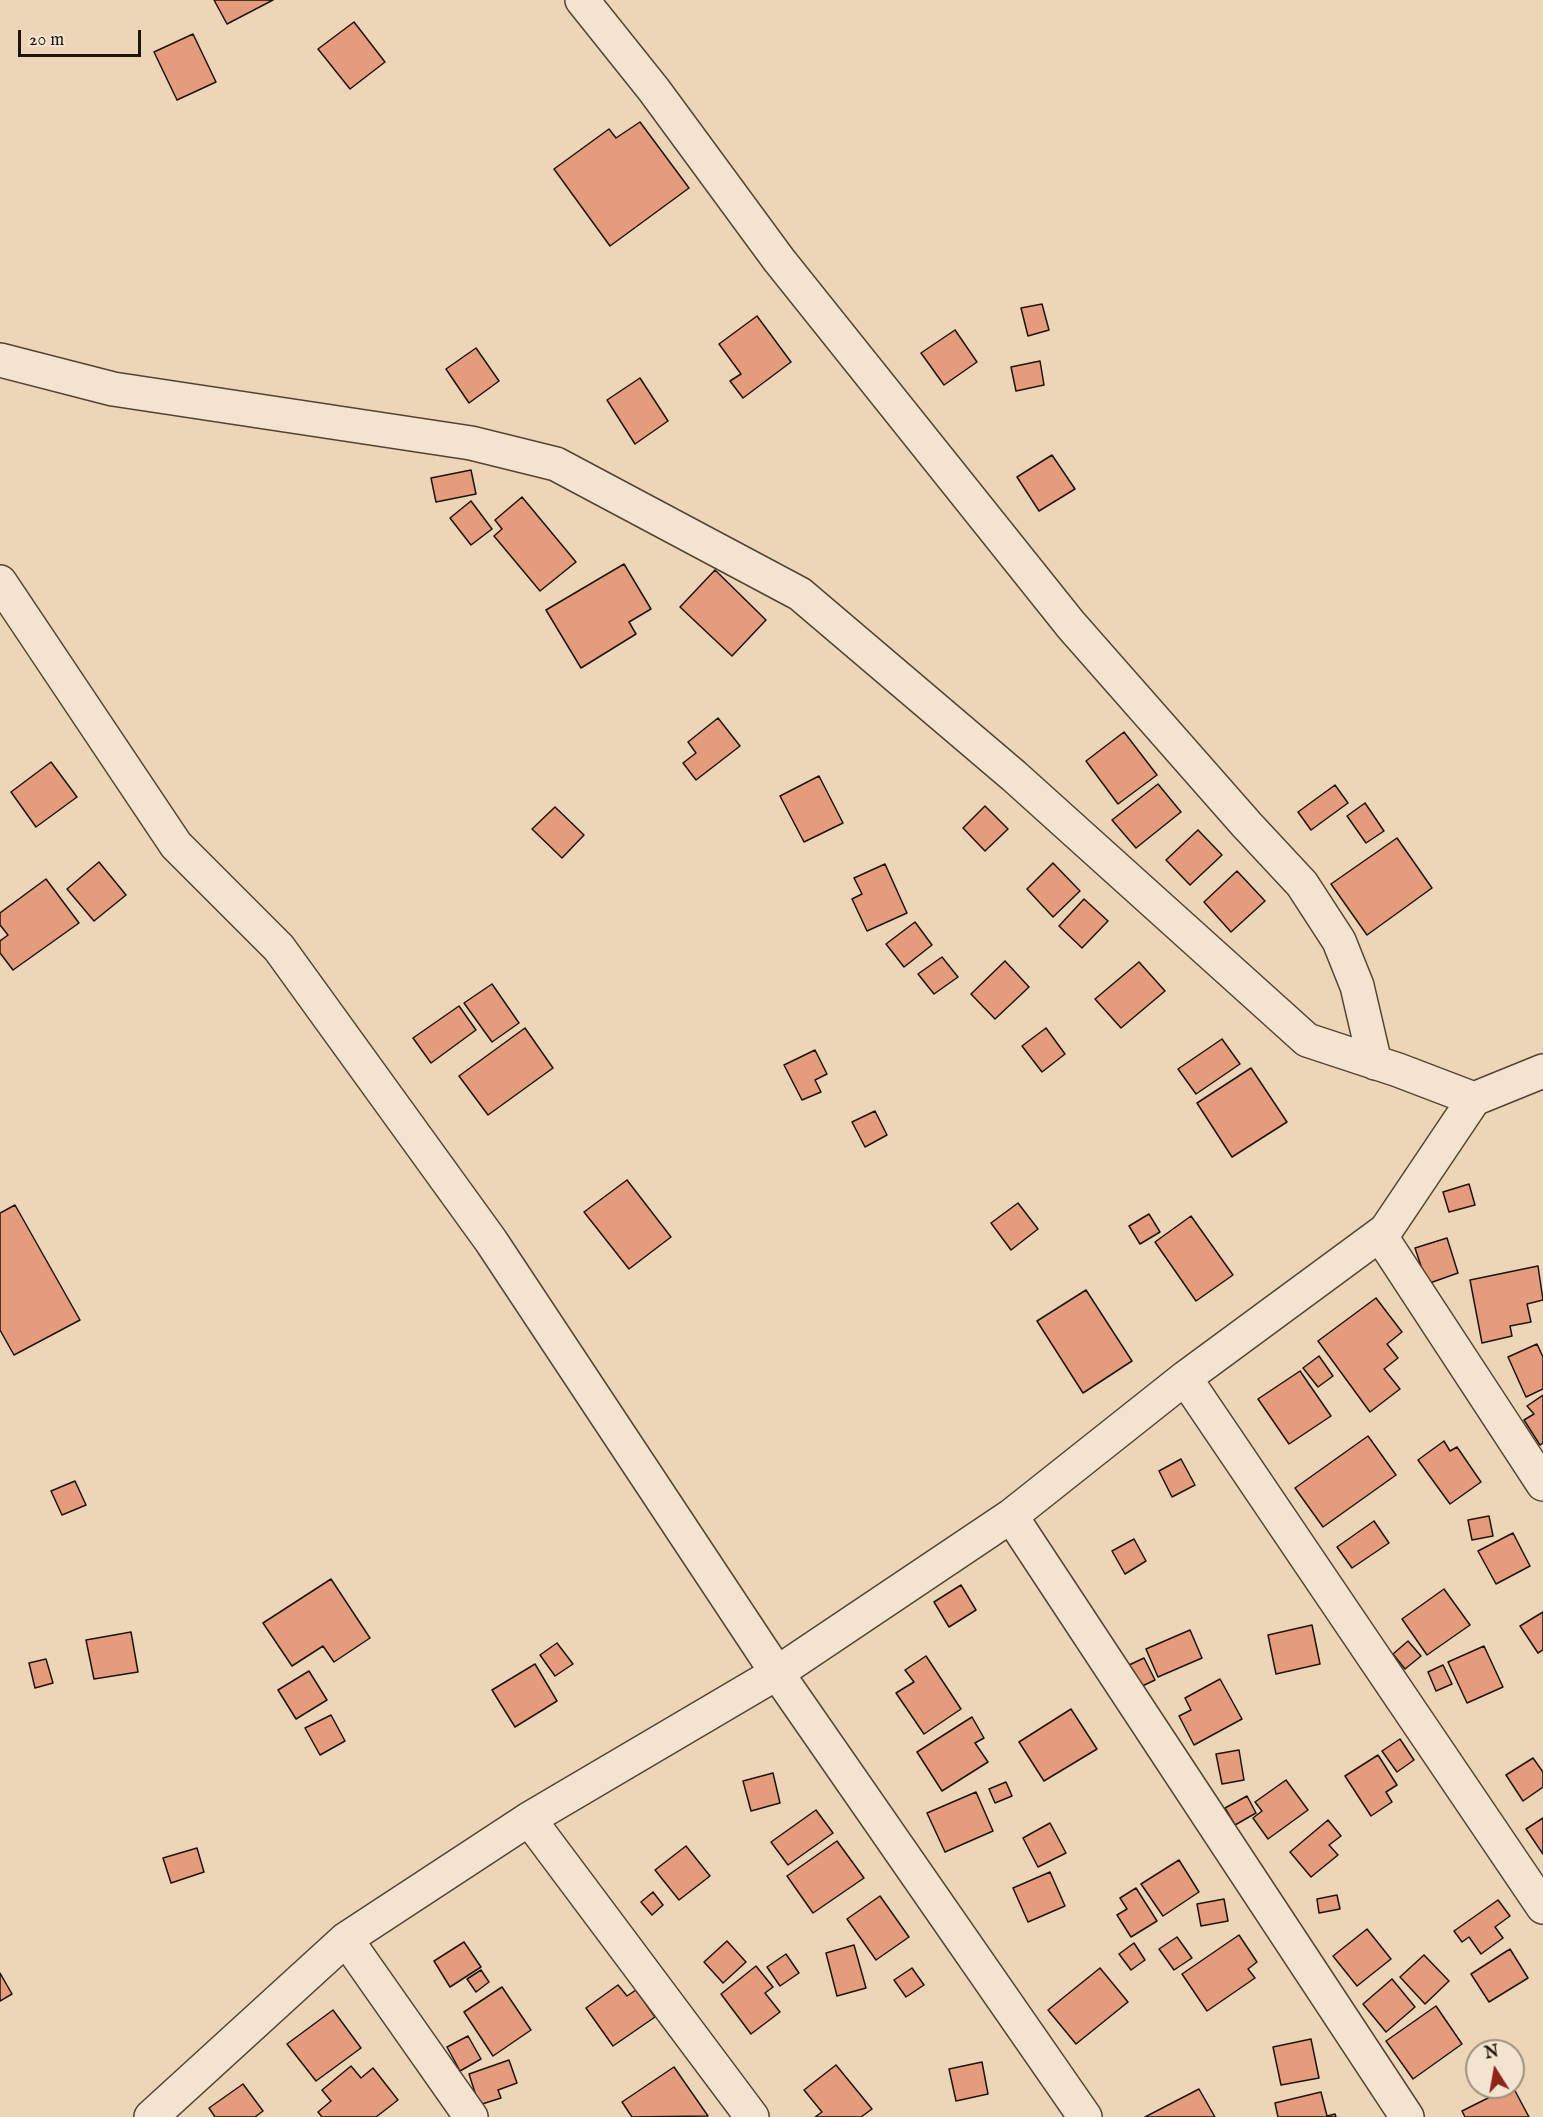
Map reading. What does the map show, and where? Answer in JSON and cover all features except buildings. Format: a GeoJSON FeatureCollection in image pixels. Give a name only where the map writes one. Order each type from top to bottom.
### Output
{"type":"FeatureCollection","features":[{"type":"Feature","properties":{"kind":"street"},"geometry":{"type":"LineString","coordinates":[[582,0],[654,90],[779,260],[1071,625],[1302,884],[1339,941],[1357,986],[1376,1063]]}},
{"type":"Feature","properties":{"kind":"street"},"geometry":{"type":"LineString","coordinates":[[0,360],[113,389],[471,443],[556,464],[800,594],[1014,776],[1307,1040],[1474,1099]]}},
{"type":"Feature","properties":{"kind":"street"},"geometry":{"type":"LineString","coordinates":[[0,582],[176,844],[279,948],[491,1241],[777,1673],[1084,2117]]}},
{"type":"Feature","properties":{"kind":"street"},"geometry":{"type":"LineString","coordinates":[[159,2114],[346,1939],[529,1819],[777,1673],[1011,1516],[1185,1378],[1386,1230],[1474,1099],[1543,1071]]}},
{"type":"Feature","properties":{"kind":"street"},"geometry":{"type":"LineString","coordinates":[[1380,1235],[1543,1484]]}},
{"type":"Feature","properties":{"kind":"street"},"geometry":{"type":"LineString","coordinates":[[1185,1378],[1543,1907]]}},
{"type":"Feature","properties":{"kind":"street"},"geometry":{"type":"LineString","coordinates":[[1011,1516],[1407,2117]]}},
{"type":"Feature","properties":{"kind":"street"},"geometry":{"type":"LineString","coordinates":[[529,1819],[752,2117]]}},
{"type":"Feature","properties":{"kind":"street"},"geometry":{"type":"LineString","coordinates":[[346,1939],[471,2117]]}}]}
